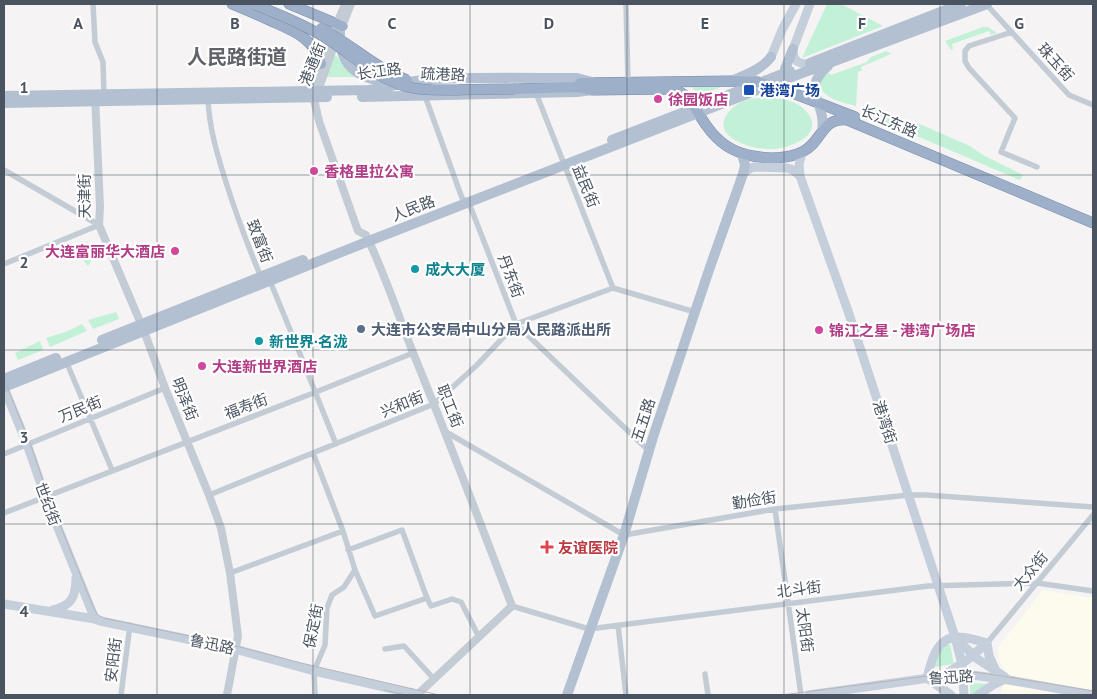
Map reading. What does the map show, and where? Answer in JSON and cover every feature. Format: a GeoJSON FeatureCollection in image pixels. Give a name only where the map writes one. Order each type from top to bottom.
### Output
{"type":"FeatureCollection","features":[{"type":"Feature","properties":{"kind":"highway"},"geometry":{"type":"LineString","coordinates":[[232,4],[296,32],[314,47],[319,55],[321,64]]}},
{"type":"Feature","properties":{"kind":"highway","name":"疏港路"},"geometry":{"type":"LineString","coordinates":[[254,4],[312,30],[340,47],[383,78],[396,83],[414,88],[434,90],[515,86]]}},
{"type":"Feature","properties":{"kind":"highway","name":"疏港路"},"geometry":{"type":"LineString","coordinates":[[269,4],[315,24],[388,72],[410,82],[434,86],[593,86]]}},
{"type":"Feature","properties":{"kind":"highway"},"geometry":{"type":"LineString","coordinates":[[289,4],[339,27]]}},
{"type":"Feature","properties":{"kind":"highway","name":"长江路"},"geometry":{"type":"LineString","coordinates":[[593,86],[628,82],[758,82]]}},
{"type":"Feature","properties":{"kind":"highway","name":"长江东路"},"geometry":{"type":"LineString","coordinates":[[758,82],[818,102],[1093,217]]}},
{"type":"Feature","properties":{"kind":"highway","name":"长江路"},"geometry":{"type":"LineString","coordinates":[[593,86],[678,90],[690,98],[697,110]]}},
{"type":"Feature","properties":{"kind":"highway"},"geometry":{"type":"LineString","coordinates":[[697,110],[720,142],[731,150],[752,156],[772,158],[802,152]]}},
{"type":"Feature","properties":{"kind":"highway","name":"长江东路"},"geometry":{"type":"LineString","coordinates":[[802,152],[810,147],[826,126],[835,120],[846,120],[1093,222]]}},
{"type":"Feature","properties":{"kind":"main road"},"geometry":{"type":"LineString","coordinates":[[732,81],[758,69],[771,57],[782,30],[796,4]]}},
{"type":"Feature","properties":{"kind":"main road"},"geometry":{"type":"LineString","coordinates":[[794,93],[785,84],[784,77],[810,4]]}},
{"type":"Feature","properties":{"kind":"main road","name":"人民路"},"geometry":{"type":"LineString","coordinates":[[4,379],[142,328],[367,238],[697,110],[770,85],[806,64],[961,4]]}},
{"type":"Feature","properties":{"kind":"main road","name":"人民路"},"geometry":{"type":"LineString","coordinates":[[697,110],[758,82],[784,77],[835,61],[987,4]]}},
{"type":"Feature","properties":{"kind":"main road"},"geometry":{"type":"LineString","coordinates":[[339,27],[339,40],[345,59],[360,75],[371,80],[405,83]]}},
{"type":"Feature","properties":{"kind":"main road"},"geometry":{"type":"LineString","coordinates":[[793,49],[796,61],[800,64],[806,64]]}},
{"type":"Feature","properties":{"kind":"main road"},"geometry":{"type":"LineString","coordinates":[[822,131],[823,116],[814,86],[820,73],[835,61]]}},
{"type":"Feature","properties":{"kind":"main road","name":"长江路"},"geometry":{"type":"LineString","coordinates":[[4,103],[100,98],[368,90],[432,79],[578,78],[593,86]]}},
{"type":"Feature","properties":{"kind":"main road"},"geometry":{"type":"LineString","coordinates":[[314,93],[425,96],[577,92],[593,86]]}},
{"type":"Feature","properties":{"kind":"main road","name":"长江路"},"geometry":{"type":"LineString","coordinates":[[4,96],[100,98]]}},
{"type":"Feature","properties":{"kind":"main road"},"geometry":{"type":"LineString","coordinates":[[684,115],[706,124]]}},
{"type":"Feature","properties":{"kind":"main road","name":"港湾街"},"geometry":{"type":"LineString","coordinates":[[802,152],[799,165],[800,176],[848,311],[955,637],[962,664],[964,695]]}},
{"type":"Feature","properties":{"kind":"main road","name":"五五路"},"geometry":{"type":"LineString","coordinates":[[567,695],[624,535],[649,451],[743,174],[745,165],[742,154]]}},
{"type":"Feature","properties":{"kind":"main road"},"geometry":{"type":"LineString","coordinates":[[743,174],[754,167],[787,168],[800,176]]}},
{"type":"Feature","properties":{"kind":"main road","name":"人民路"},"geometry":{"type":"LineString","coordinates":[[4,388],[142,328]]}},
{"type":"Feature","properties":{"kind":"main road","name":"世纪街"},"geometry":{"type":"LineString","coordinates":[[4,388],[45,496],[95,618]]}},
{"type":"Feature","properties":{"kind":"main road"},"geometry":{"type":"LineString","coordinates":[[48,611],[64,608],[72,599],[76,590],[76,573]]}},
{"type":"Feature","properties":{"kind":"main road","name":"鲁迅路"},"geometry":{"type":"LineString","coordinates":[[4,604],[95,618],[235,649],[417,695]]}},
{"type":"Feature","properties":{"kind":"main road"},"geometry":{"type":"LineString","coordinates":[[951,695],[927,678],[932,661],[940,646],[948,639],[955,637],[987,643]]}},
{"type":"Feature","properties":{"kind":"main road"},"geometry":{"type":"LineString","coordinates":[[955,637],[975,657],[1008,680]]}},
{"type":"Feature","properties":{"kind":"main road"},"geometry":{"type":"LineString","coordinates":[[963,674],[987,643]]}},
{"type":"Feature","properties":{"kind":"main road"},"geometry":{"type":"LineString","coordinates":[[987,643],[991,662],[998,673]]}},
{"type":"Feature","properties":{"kind":"main road"},"geometry":{"type":"LineString","coordinates":[[943,676],[975,657]]}},
{"type":"Feature","properties":{"kind":"main road","name":"鲁迅路"},"geometry":{"type":"LineString","coordinates":[[809,695],[872,691],[927,678],[963,674],[1093,695]]}},
{"type":"Feature","properties":{"kind":"main road"},"geometry":{"type":"LineString","coordinates":[[978,695],[993,684],[1008,680]]}},
{"type":"Feature","properties":{"kind":"street"},"geometry":{"type":"LineString","coordinates":[[93,4],[94,42],[103,62],[100,98]]}},
{"type":"Feature","properties":{"kind":"street","name":"港通街"},"geometry":{"type":"LineString","coordinates":[[314,93],[339,27],[345,4]]}},
{"type":"Feature","properties":{"kind":"street","name":"港通街"},"geometry":{"type":"LineString","coordinates":[[314,93],[321,64],[351,4]]}},
{"type":"Feature","properties":{"kind":"street"},"geometry":{"type":"LineString","coordinates":[[626,4],[628,82]]}},
{"type":"Feature","properties":{"kind":"street","name":"珠玉街"},"geometry":{"type":"LineString","coordinates":[[987,4],[1069,95],[1093,105]]}},
{"type":"Feature","properties":{"kind":"street"},"geometry":{"type":"LineString","coordinates":[[1012,32],[969,46],[965,51],[965,61],[968,68],[1015,118],[1001,152],[1037,167]]}},
{"type":"Feature","properties":{"kind":"street","name":"职工街"},"geometry":{"type":"LineString","coordinates":[[314,93],[319,121],[358,231],[367,238],[392,297],[512,606]]}},
{"type":"Feature","properties":{"kind":"street","name":"益民街"},"geometry":{"type":"LineString","coordinates":[[536,93],[613,288]]}},
{"type":"Feature","properties":{"kind":"street","name":"致富街"},"geometry":{"type":"LineString","coordinates":[[208,96],[208,112],[213,142],[236,212],[316,392],[336,444]]}},
{"type":"Feature","properties":{"kind":"street","name":"丹东街"},"geometry":{"type":"LineString","coordinates":[[425,96],[516,324],[649,451]]}},
{"type":"Feature","properties":{"kind":"street","name":"天津街"},"geometry":{"type":"LineString","coordinates":[[4,264],[99,225],[100,98]]}},
{"type":"Feature","properties":{"kind":"street"},"geometry":{"type":"LineString","coordinates":[[4,170],[99,225]]}},
{"type":"Feature","properties":{"kind":"street","name":"明泽街"},"geometry":{"type":"LineString","coordinates":[[99,225],[188,442],[221,528],[230,573],[238,636],[227,695]]}},
{"type":"Feature","properties":{"kind":"street"},"geometry":{"type":"LineString","coordinates":[[613,288],[695,312]]}},
{"type":"Feature","properties":{"kind":"street","name":"兴和街"},"geometry":{"type":"LineString","coordinates":[[209,495],[434,404],[477,365],[516,324],[613,288]]}},
{"type":"Feature","properties":{"kind":"street","name":"福寿街"},"geometry":{"type":"LineString","coordinates":[[4,513],[413,353]]}},
{"type":"Feature","properties":{"kind":"street"},"geometry":{"type":"LineString","coordinates":[[66,361],[112,470]]}},
{"type":"Feature","properties":{"kind":"street","name":"万民街"},"geometry":{"type":"LineString","coordinates":[[4,454],[165,388]]}},
{"type":"Feature","properties":{"kind":"street"},"geometry":{"type":"LineString","coordinates":[[446,432],[624,535]]}},
{"type":"Feature","properties":{"kind":"street"},"geometry":{"type":"LineString","coordinates":[[313,453],[343,531],[355,570],[375,616],[427,598]]}},
{"type":"Feature","properties":{"kind":"street","name":"勤俭街"},"geometry":{"type":"LineString","coordinates":[[624,535],[776,509],[909,494],[1093,507]]}},
{"type":"Feature","properties":{"kind":"street","name":"太阳街"},"geometry":{"type":"LineString","coordinates":[[776,509],[801,695]]}},
{"type":"Feature","properties":{"kind":"street","name":"大众街"},"geometry":{"type":"LineString","coordinates":[[987,643],[1093,515]]}},
{"type":"Feature","properties":{"kind":"street"},"geometry":{"type":"LineString","coordinates":[[348,550],[402,530],[431,606],[452,599],[461,602],[479,637]]}},
{"type":"Feature","properties":{"kind":"street"},"geometry":{"type":"LineString","coordinates":[[230,573],[343,531]]}},
{"type":"Feature","properties":{"kind":"street","name":"保定街"},"geometry":{"type":"LineString","coordinates":[[315,695],[314,670],[325,645],[327,608],[332,595],[344,587],[355,570]]}},
{"type":"Feature","properties":{"kind":"street","name":"北斗街"},"geometry":{"type":"LineString","coordinates":[[512,606],[590,629],[938,585],[1036,582],[1093,591]]}},
{"type":"Feature","properties":{"kind":"street"},"geometry":{"type":"LineString","coordinates":[[417,695],[512,606]]}},
{"type":"Feature","properties":{"kind":"street"},"geometry":{"type":"LineString","coordinates":[[618,625],[626,695]]}},
{"type":"Feature","properties":{"kind":"street","name":"安阳街"},"geometry":{"type":"LineString","coordinates":[[121,695],[130,626]]}},
{"type":"Feature","properties":{"kind":"street"},"geometry":{"type":"LineString","coordinates":[[385,649],[404,646],[434,679]]}},
{"type":"Feature","properties":{"kind":"street"},"geometry":{"type":"LineString","coordinates":[[705,674],[708,695]]}},
{"type":"Feature","properties":{"kind":"shaded area"},"geometry":{"type":"Polygon","coordinates":[[[1043,590],[1093,598],[1093,672],[1089,695],[1000,695],[1006,672],[999,660],[998,647],[1043,590]]]}},
{"type":"Feature","properties":{"kind":"green space"},"geometry":{"type":"Polygon","coordinates":[[[827,4],[841,4],[883,26],[802,58],[827,4]]]}},
{"type":"Feature","properties":{"kind":"green space"},"geometry":{"type":"Polygon","coordinates":[[[983,27],[988,27],[997,33],[991,35],[989,31],[952,44],[953,49],[951,50],[945,41],[983,27]]]}},
{"type":"Feature","properties":{"kind":"green space"},"geometry":{"type":"Polygon","coordinates":[[[887,51],[891,54],[861,67],[862,70],[858,72],[856,106],[840,102],[822,91],[819,86],[824,76],[829,73],[831,75],[867,62],[871,57],[887,51]]]}},
{"type":"Feature","properties":{"kind":"green space"},"geometry":{"type":"Polygon","coordinates":[[[336,55],[346,67],[359,77],[325,77],[333,56],[336,55]]]}},
{"type":"Feature","properties":{"kind":"green space"},"geometry":{"type":"Polygon","coordinates":[[[690,85],[726,85],[699,96],[690,85]]]}},
{"type":"Feature","properties":{"kind":"green space","name":"港湾广场"},"geometry":{"type":"Polygon","coordinates":[[[769,98],[789,101],[805,110],[812,123],[811,130],[807,135],[794,144],[771,149],[745,145],[729,136],[725,130],[724,122],[727,114],[732,109],[749,99],[769,98]]]}},
{"type":"Feature","properties":{"kind":"green space"},"geometry":{"type":"Polygon","coordinates":[[[875,108],[896,118],[922,125],[970,146],[983,155],[1023,175],[1020,180],[870,116],[875,108]]]}},
{"type":"Feature","properties":{"kind":"green space"},"geometry":{"type":"Polygon","coordinates":[[[87,242],[92,254],[92,260],[88,266],[76,251],[87,242]]]}},
{"type":"Feature","properties":{"kind":"green space"},"geometry":{"type":"Polygon","coordinates":[[[116,312],[119,319],[93,329],[88,320],[116,312]]]}},
{"type":"Feature","properties":{"kind":"green space"},"geometry":{"type":"Polygon","coordinates":[[[82,324],[87,331],[50,347],[46,338],[82,324]]]}},
{"type":"Feature","properties":{"kind":"green space"},"geometry":{"type":"Polygon","coordinates":[[[40,341],[43,350],[18,360],[15,353],[40,341]]]}},
{"type":"Feature","properties":{"kind":"green space"},"geometry":{"type":"Polygon","coordinates":[[[947,645],[950,645],[954,664],[934,667],[938,653],[947,645]]]}},
{"type":"Feature","properties":{"kind":"green space"},"geometry":{"type":"Polygon","coordinates":[[[970,683],[990,684],[975,695],[970,695],[970,683]]]}},
{"type":"Feature","properties":{"kind":"tram line"},"geometry":{"type":"LineString","coordinates":[[4,379],[30,443],[48,495],[98,615],[104,618],[236,646],[439,695]]}},
{"type":"Feature","properties":{"kind":"tram line"},"geometry":{"type":"LineString","coordinates":[[782,695],[966,671],[1093,691]]}},
{"type":"Feature","properties":{"kind":"tram line"},"geometry":{"type":"LineString","coordinates":[[384,690],[406,695]]}},
{"type":"Feature","properties":{"kind":"place","name":"港湾广场"},"geometry":{"type":"Point","coordinates":[749,90]}},
{"type":"Feature","properties":{"kind":"place","name":"徐园饭店"},"geometry":{"type":"Point","coordinates":[658,99]}},
{"type":"Feature","properties":{"kind":"place","name":"香格里拉公寓"},"geometry":{"type":"Point","coordinates":[314,171]}},
{"type":"Feature","properties":{"kind":"place","name":"大连富丽华大酒店"},"geometry":{"type":"Point","coordinates":[175,251]}},
{"type":"Feature","properties":{"kind":"place","name":"成大大厦"},"geometry":{"type":"Point","coordinates":[415,269]}},
{"type":"Feature","properties":{"kind":"place","name":"大连市公安局中山分局人民路派出所"},"geometry":{"type":"Point","coordinates":[361,329]}},
{"type":"Feature","properties":{"kind":"place","name":"锦江之星 - 港湾广场店"},"geometry":{"type":"Point","coordinates":[819,330]}},
{"type":"Feature","properties":{"kind":"place","name":"新世界·名泷"},"geometry":{"type":"Point","coordinates":[259,341]}},
{"type":"Feature","properties":{"kind":"place","name":"大连新世界酒店"},"geometry":{"type":"Point","coordinates":[202,366]}},
{"type":"Feature","properties":{"kind":"place","name":"友谊医院"},"geometry":{"type":"Point","coordinates":[547,547]}},
{"type":"Feature","properties":{"kind":"district","name":"人民路街道"},"geometry":{"type":"Point","coordinates":[237,57]}}]}
